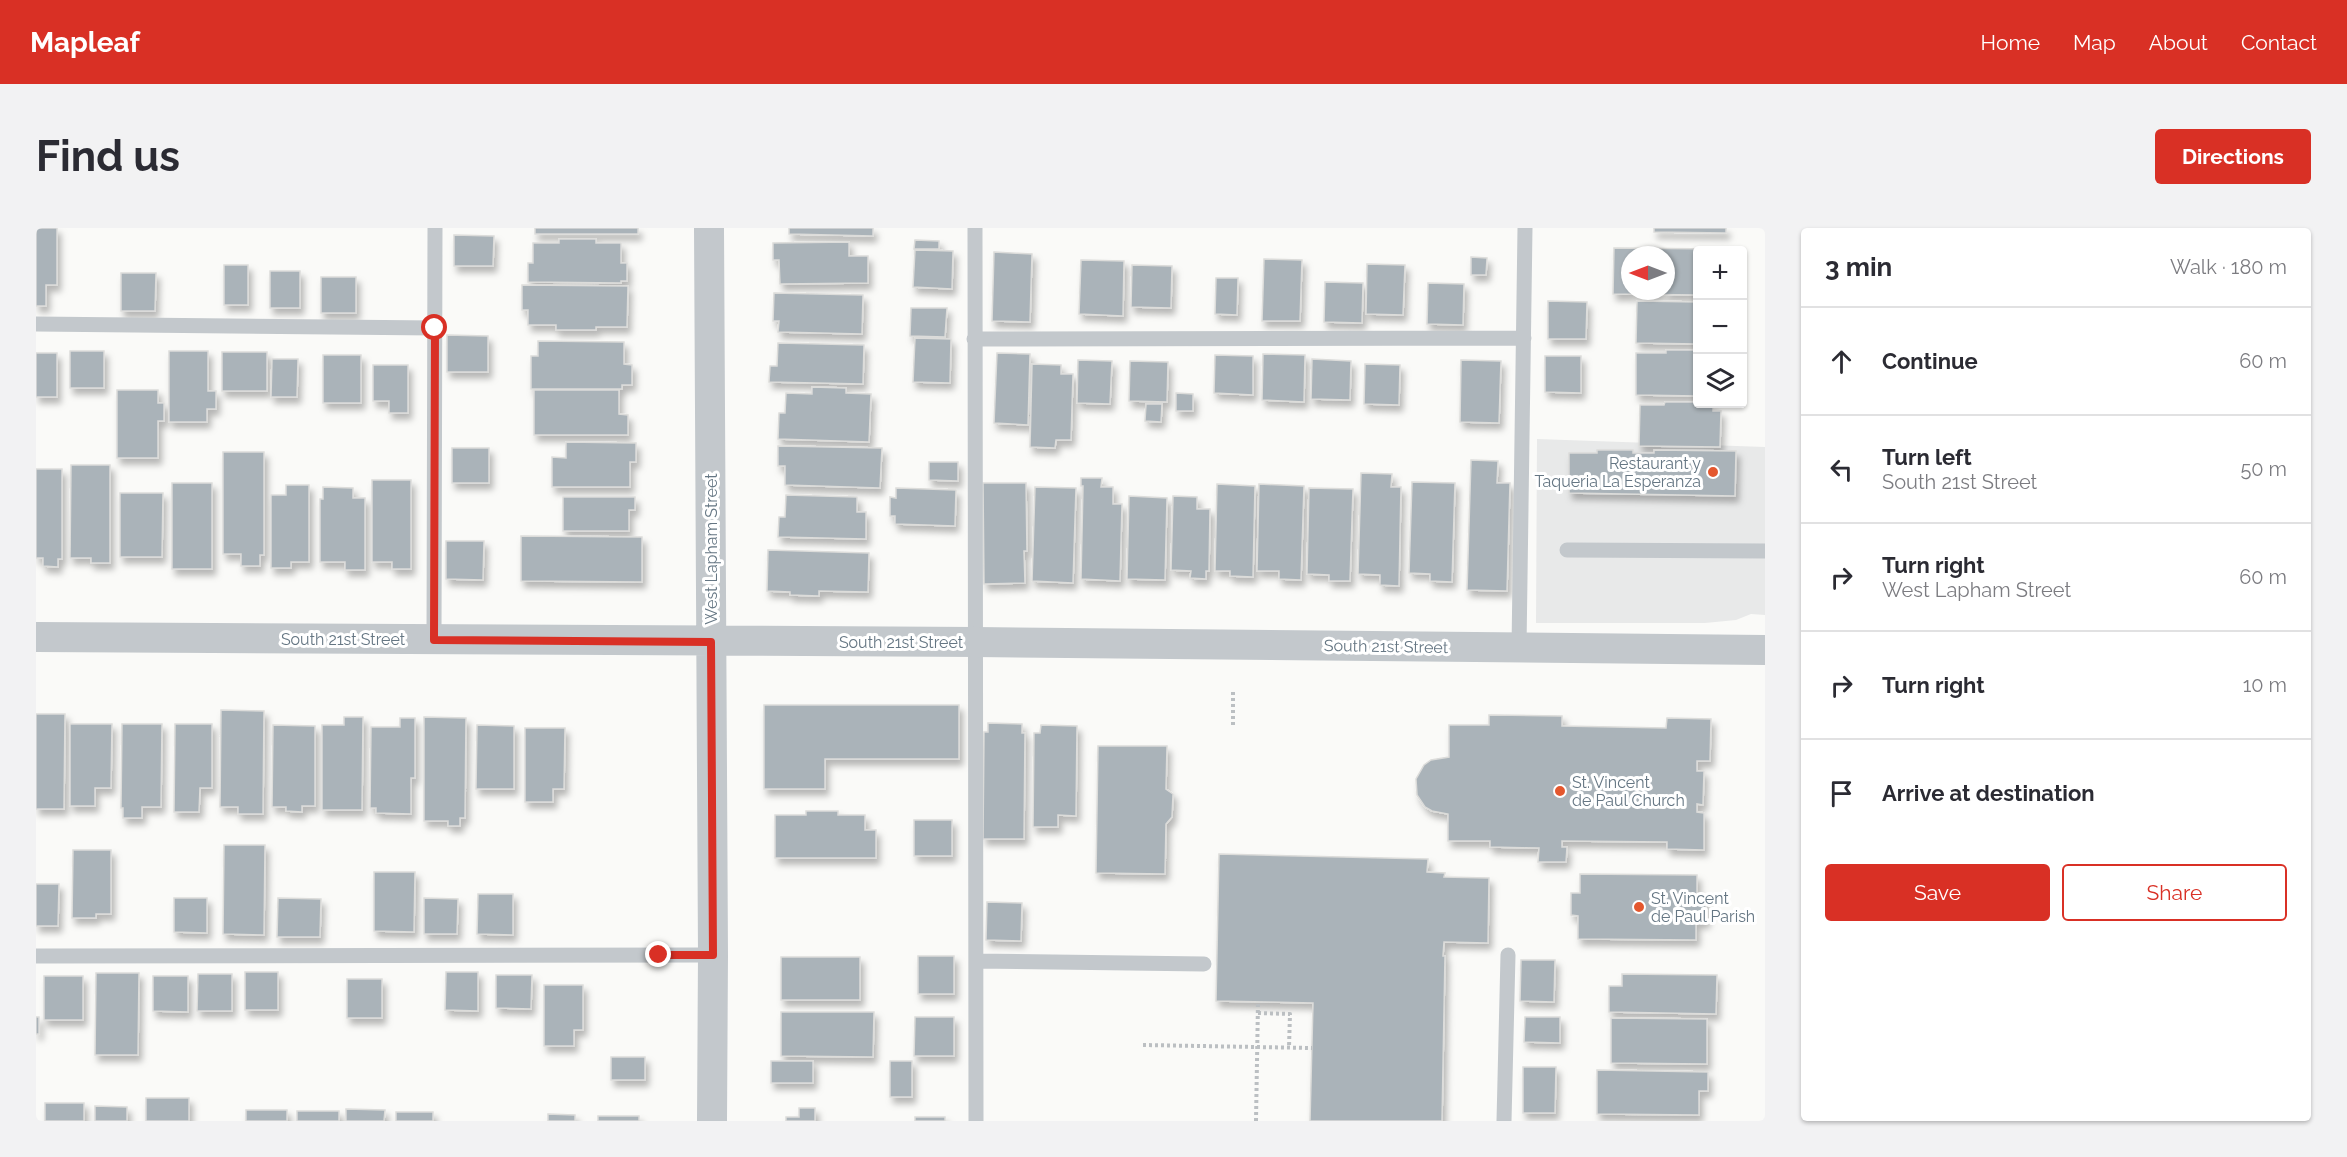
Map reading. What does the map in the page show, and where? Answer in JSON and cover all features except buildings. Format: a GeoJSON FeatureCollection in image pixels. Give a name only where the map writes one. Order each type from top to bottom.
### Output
{"type":"FeatureCollection","features":[{"type":"Feature","properties":{"kind":"street","name":"West Lapham Street"},"geometry":{"type":"LineString","coordinates":[[709,228],[712,1121]]}},
{"type":"Feature","properties":{"kind":"street","name":"South 21st Street"},"geometry":{"type":"LineString","coordinates":[[36,637],[976,642],[1765,650]]}},
{"type":"Feature","properties":{"kind":"lane"},"geometry":{"type":"LineString","coordinates":[[434,640],[435,228]]}},
{"type":"Feature","properties":{"kind":"lane"},"geometry":{"type":"LineString","coordinates":[[975,228],[976,1121]]}},
{"type":"Feature","properties":{"kind":"lane"},"geometry":{"type":"LineString","coordinates":[[1519,648],[1525,228]]}},
{"type":"Feature","properties":{"kind":"lane"},"geometry":{"type":"LineString","coordinates":[[36,324],[435,328]]}},
{"type":"Feature","properties":{"kind":"lane"},"geometry":{"type":"LineString","coordinates":[[974,339],[1524,338]]}},
{"type":"Feature","properties":{"kind":"lane"},"geometry":{"type":"LineString","coordinates":[[1567,550],[1765,551]]}},
{"type":"Feature","properties":{"kind":"lane"},"geometry":{"type":"LineString","coordinates":[[36,956],[713,955]]}},
{"type":"Feature","properties":{"kind":"lane"},"geometry":{"type":"LineString","coordinates":[[1504,1121],[1508,956]]}},
{"type":"Feature","properties":{"kind":"lane"},"geometry":{"type":"LineString","coordinates":[[976,961],[1204,964]]}},
{"type":"Feature","properties":{"kind":"path"},"geometry":{"type":"LineString","coordinates":[[1233,691],[1233,725]]}},
{"type":"Feature","properties":{"kind":"path"},"geometry":{"type":"LineString","coordinates":[[1256,1121],[1258,1002]]}},
{"type":"Feature","properties":{"kind":"path"},"geometry":{"type":"LineString","coordinates":[[1258,1013],[1290,1014],[1289,1047]]}},
{"type":"Feature","properties":{"kind":"path"},"geometry":{"type":"LineString","coordinates":[[1143,1045],[1312,1048]]}},
{"type":"Feature","properties":{"kind":"shaded area"},"geometry":{"type":"Polygon","coordinates":[[[1537,439],[1765,447],[1765,615],[1751,614],[1736,620],[1705,623],[1536,623],[1537,439]]]}},
{"type":"Feature","properties":{"kind":"place","name":"Restaurant y Taqueria La Esperanza"},"geometry":{"type":"Point","coordinates":[1713,472]}},
{"type":"Feature","properties":{"kind":"place","name":"St. Vincent de Paul Church"},"geometry":{"type":"Point","coordinates":[1560,791]}},
{"type":"Feature","properties":{"kind":"place","name":"St. Vincent de Paul Parish"},"geometry":{"type":"Point","coordinates":[1639,907]}},
{"type":"Feature","properties":{"kind":"route"},"geometry":{"type":"LineString","coordinates":[[435,328],[434,640],[711,642],[713,955],[659,955]]}}]}
